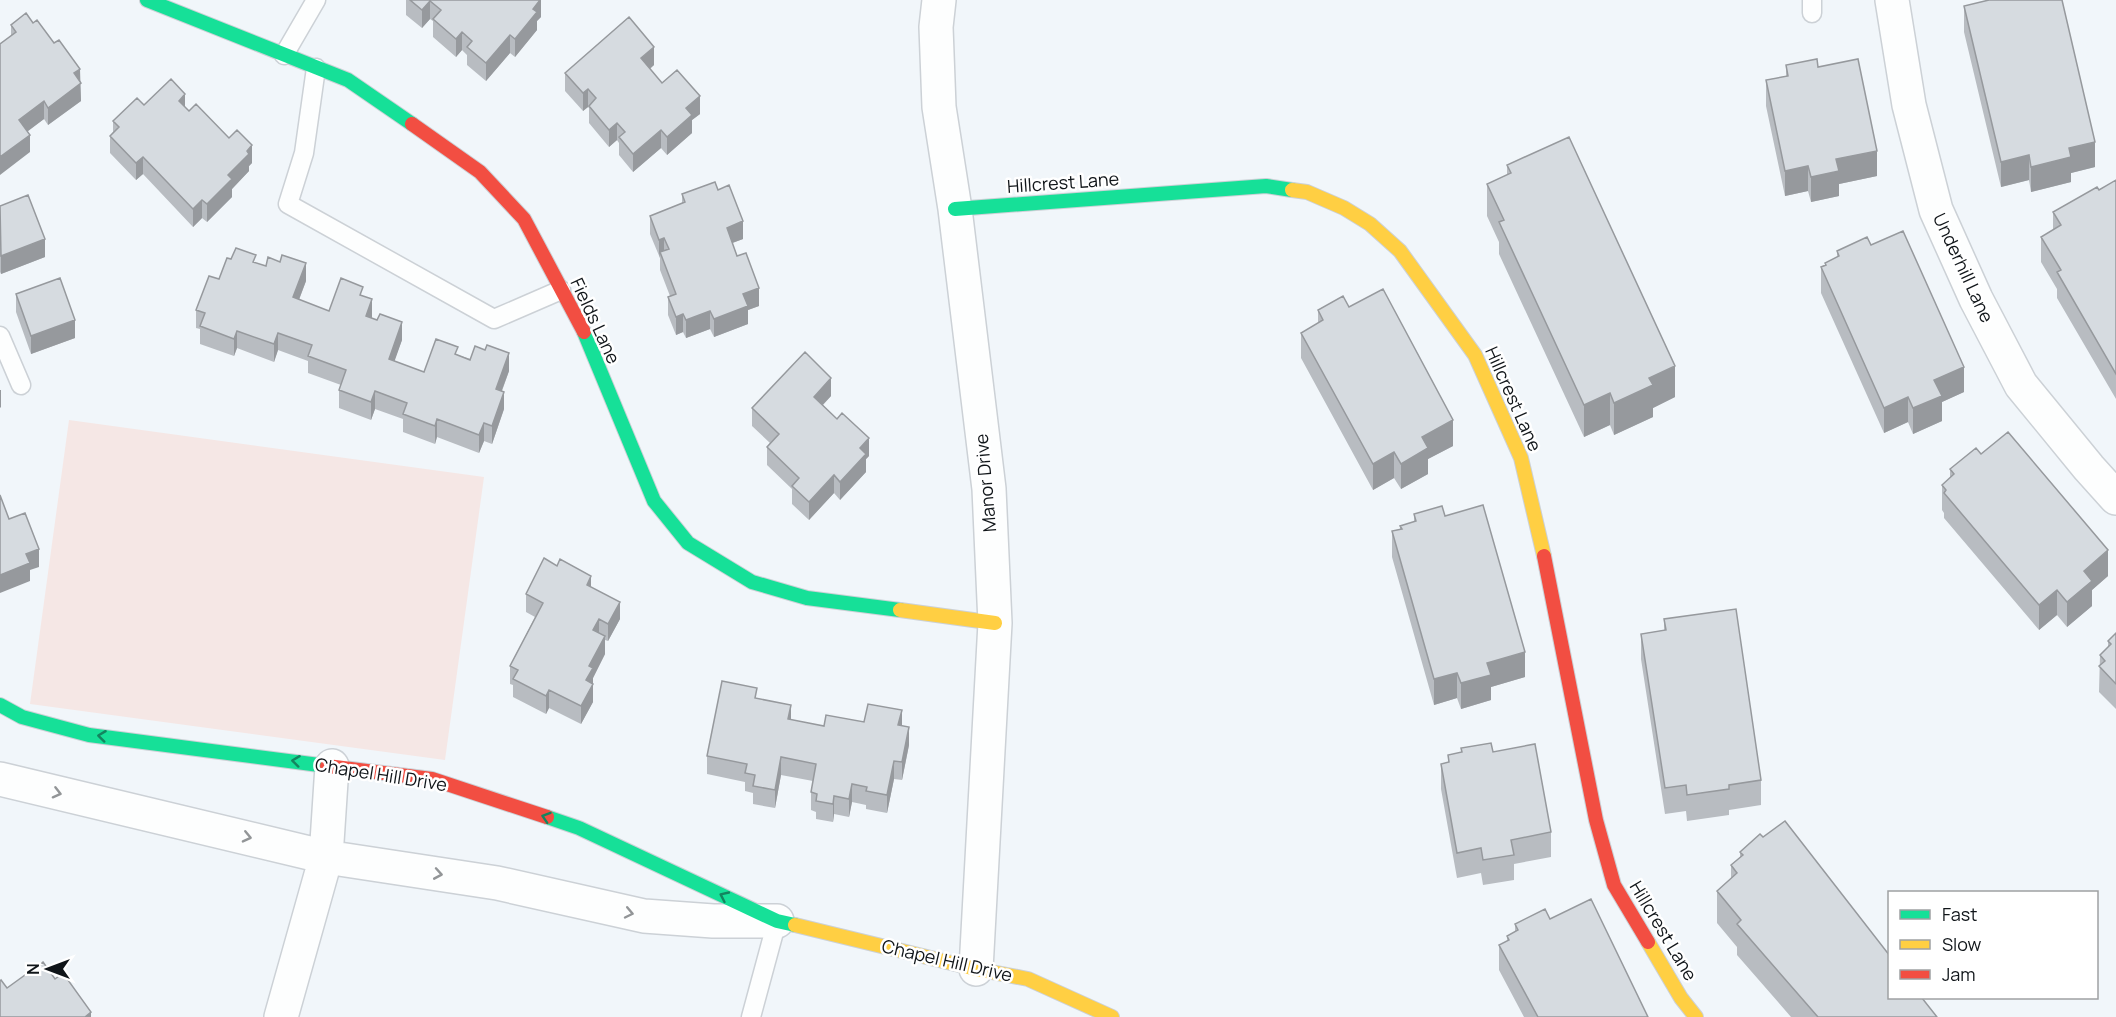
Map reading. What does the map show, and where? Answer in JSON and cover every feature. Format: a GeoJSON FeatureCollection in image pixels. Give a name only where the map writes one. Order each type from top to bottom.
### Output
{"type":"FeatureCollection","features":[{"type":"Feature","properties":{"kind":"street","name":"Fields Lane"},"geometry":{"type":"LineString","coordinates":[[147,0],[348,80],[480,172],[524,219],[583,330],[654,501],[688,543],[752,582],[807,598],[995,623]]}},
{"type":"Feature","properties":{"kind":"street","name":"Manor Drive"},"geometry":{"type":"LineString","coordinates":[[939,0],[936,27],[939,107],[955,209],[989,489],[995,623],[976,969]]}},
{"type":"Feature","properties":{"kind":"street","name":"Underhill Lane"},"geometry":{"type":"LineString","coordinates":[[1892,0],[1909,105],[1936,210],[1971,289],[2021,385],[2116,498]]}},
{"type":"Feature","properties":{"kind":"street","name":"Hillcrest Lane"},"geometry":{"type":"LineString","coordinates":[[955,209],[1266,186],[1307,192],[1344,208],[1371,224],[1400,251],[1475,355],[1521,458],[1537,519],[1596,820],[1614,885],[1681,998],[1696,1017]]}},
{"type":"Feature","properties":{"kind":"street","name":"Chapel Hill Drive"},"geometry":{"type":"LineString","coordinates":[[0,705],[22,717],[89,735],[432,779],[579,828],[777,921],[976,969],[1028,979],[1112,1017]]}},
{"type":"Feature","properties":{"kind":"street"},"geometry":{"type":"LineString","coordinates":[[281,1017],[326,857],[332,766]]}},
{"type":"Feature","properties":{"kind":"street","name":"Chapel Hill Drive"},"geometry":{"type":"LineString","coordinates":[[0,779],[326,857],[497,884],[644,916],[713,921],[777,921]]}},
{"type":"Feature","properties":{"kind":"lane"},"geometry":{"type":"LineString","coordinates":[[284,55],[316,0]]}},
{"type":"Feature","properties":{"kind":"lane"},"geometry":{"type":"LineString","coordinates":[[316,68],[304,153],[288,204],[494,319],[561,290]]}},
{"type":"Feature","properties":{"kind":"lane"},"geometry":{"type":"LineString","coordinates":[[0,336],[21,385]]}},
{"type":"Feature","properties":{"kind":"lane"},"geometry":{"type":"LineString","coordinates":[[751,1017],[777,921]]}},
{"type":"Feature","properties":{"kind":"shaded area"},"geometry":{"type":"Polygon","coordinates":[[[69,420],[484,477],[445,760],[30,704],[69,420]]]}},
{"type":"Feature","properties":{"kind":"building"},"geometry":{"type":"Polygon","coordinates":[[[410,0],[540,0],[533,9],[537,12],[515,39],[510,35],[486,63],[467,47],[472,41],[462,32],[456,39],[433,19],[441,10],[430,1],[422,10],[410,0]]]}},
{"type":"Feature","properties":{"kind":"building"},"geometry":{"type":"Polygon","coordinates":[[[1989,0],[2062,0],[2095,142],[2069,148],[2071,157],[2031,167],[2029,155],[2001,162],[1964,6],[1989,0]]]}},
{"type":"Feature","properties":{"kind":"building"},"geometry":{"type":"Polygon","coordinates":[[[26,13],[33,23],[37,20],[54,43],[59,40],[80,69],[74,73],[81,83],[48,108],[44,101],[19,120],[30,135],[0,157],[0,44],[16,32],[11,25],[26,13]]]}},
{"type":"Feature","properties":{"kind":"building"},"geometry":{"type":"Polygon","coordinates":[[[629,17],[654,47],[641,58],[662,83],[677,70],[700,96],[686,108],[692,115],[667,137],[661,130],[633,154],[619,137],[625,132],[617,123],[609,130],[589,106],[596,98],[588,89],[583,93],[565,73],[629,17]]]}},
{"type":"Feature","properties":{"kind":"building"},"geometry":{"type":"Polygon","coordinates":[[[1817,59],[1818,67],[1858,59],[1877,151],[1836,159],[1839,171],[1811,177],[1808,166],[1785,171],[1766,80],[1788,76],[1786,65],[1817,59]]]}},
{"type":"Feature","properties":{"kind":"building"},"geometry":{"type":"Polygon","coordinates":[[[171,79],[185,94],[179,101],[189,111],[196,104],[229,138],[237,130],[252,145],[247,151],[249,154],[228,175],[232,179],[207,204],[202,200],[193,209],[143,157],[136,163],[110,136],[119,127],[113,121],[137,98],[144,105],[171,79]]]}},
{"type":"Feature","properties":{"kind":"building"},"geometry":{"type":"Polygon","coordinates":[[[1569,137],[1675,366],[1649,378],[1653,385],[1614,403],[1610,393],[1584,405],[1499,222],[1504,220],[1487,184],[1511,173],[1507,165],[1569,137]]]}},
{"type":"Feature","properties":{"kind":"building"},"geometry":{"type":"Polygon","coordinates":[[[2116,180],[2116,374],[2057,272],[2061,270],[2041,237],[2061,225],[2053,212],[2097,187],[2099,190],[2116,180]]]}},
{"type":"Feature","properties":{"kind":"building"},"geometry":{"type":"Polygon","coordinates":[[[715,182],[718,190],[729,185],[743,221],[727,228],[737,256],[746,253],[759,288],[743,294],[748,306],[714,319],[710,311],[686,320],[683,314],[676,317],[668,297],[676,294],[660,252],[669,249],[664,238],[659,240],[650,216],[685,202],[682,194],[715,182]]]}},
{"type":"Feature","properties":{"kind":"building"},"geometry":{"type":"Polygon","coordinates":[[[28,195],[45,239],[1,256],[0,206],[28,195]]]}},
{"type":"Feature","properties":{"kind":"building"},"geometry":{"type":"Polygon","coordinates":[[[1903,231],[1964,367],[1934,380],[1942,396],[1913,408],[1908,397],[1884,408],[1821,267],[1839,256],[1837,251],[1867,237],[1871,245],[1903,231]]]}},
{"type":"Feature","properties":{"kind":"building"},"geometry":{"type":"Polygon","coordinates":[[[236,248],[256,255],[253,262],[266,266],[268,257],[280,262],[282,255],[306,263],[293,297],[329,311],[341,278],[363,287],[360,295],[372,299],[366,316],[377,320],[380,314],[402,322],[389,359],[424,372],[436,339],[458,347],[455,354],[470,360],[475,346],[485,350],[487,345],[509,353],[496,389],[504,392],[492,426],[484,423],[479,435],[437,419],[435,426],[403,414],[407,403],[375,391],[371,402],[339,390],[346,370],[308,356],[312,345],[278,333],[274,344],[237,331],[234,339],[200,326],[205,313],[196,310],[209,276],[219,279],[227,258],[231,259],[236,248]]]}},
{"type":"Feature","properties":{"kind":"building"},"geometry":{"type":"Polygon","coordinates":[[[60,278],[75,320],[31,336],[16,294],[60,278]]]}},
{"type":"Feature","properties":{"kind":"building"},"geometry":{"type":"Polygon","coordinates":[[[1383,289],[1453,420],[1422,437],[1428,448],[1401,464],[1394,452],[1373,464],[1301,333],[1323,320],[1318,310],[1343,296],[1349,307],[1383,289]]]}},
{"type":"Feature","properties":{"kind":"building"},"geometry":{"type":"Polygon","coordinates":[[[805,352],[831,378],[814,397],[837,419],[842,413],[869,438],[860,448],[866,454],[840,482],[834,475],[809,502],[792,486],[799,478],[767,447],[779,434],[752,408],[805,352]]]}},
{"type":"Feature","properties":{"kind":"building"},"geometry":{"type":"Polygon","coordinates":[[[2008,432],[2108,550],[2084,571],[2092,581],[2067,602],[2057,590],[2039,605],[1944,493],[1946,490],[1942,485],[1954,474],[1950,469],[1976,448],[1981,454],[2008,432]]]}},
{"type":"Feature","properties":{"kind":"building"},"geometry":{"type":"Polygon","coordinates":[[[0,495],[9,519],[25,513],[39,549],[26,554],[30,563],[0,575],[0,495]]]}},
{"type":"Feature","properties":{"kind":"building"},"geometry":{"type":"Polygon","coordinates":[[[1483,505],[1525,652],[1487,663],[1491,675],[1461,683],[1457,673],[1434,679],[1392,531],[1402,529],[1400,526],[1416,521],[1414,514],[1442,506],[1445,516],[1483,505]]]}},
{"type":"Feature","properties":{"kind":"building"},"geometry":{"type":"Polygon","coordinates":[[[544,558],[557,566],[560,559],[591,576],[587,585],[620,602],[608,624],[599,619],[593,630],[605,636],[589,666],[593,668],[586,680],[593,684],[581,706],[549,690],[546,696],[513,679],[518,670],[510,666],[543,603],[526,594],[544,558]]]}},
{"type":"Feature","properties":{"kind":"building"},"geometry":{"type":"Polygon","coordinates":[[[1736,609],[1761,780],[1729,785],[1729,789],[1687,795],[1686,785],[1665,788],[1641,634],[1666,630],[1664,619],[1736,609]]]}},
{"type":"Feature","properties":{"kind":"building"},"geometry":{"type":"Polygon","coordinates":[[[2116,633],[2116,684],[2099,666],[2105,661],[2100,655],[2111,644],[2108,641],[2116,633]]]}},
{"type":"Feature","properties":{"kind":"building"},"geometry":{"type":"Polygon","coordinates":[[[722,681],[757,688],[755,698],[791,705],[788,719],[824,726],[826,715],[864,722],[868,704],[902,710],[898,725],[909,727],[902,762],[894,761],[887,795],[866,791],[867,787],[852,784],[849,799],[834,796],[833,804],[816,801],[817,794],[811,792],[816,764],[781,757],[775,790],[753,786],[755,775],[745,773],[747,764],[707,756],[722,681]]]}},
{"type":"Feature","properties":{"kind":"building"},"geometry":{"type":"Polygon","coordinates":[[[1491,743],[1493,752],[1535,744],[1551,832],[1511,840],[1514,855],[1483,860],[1481,848],[1457,853],[1441,764],[1449,762],[1448,755],[1462,752],[1461,748],[1491,743]]]}},
{"type":"Feature","properties":{"kind":"building"},"geometry":{"type":"Polygon","coordinates":[[[1785,821],[1888,953],[1888,999],[1923,999],[1937,1017],[1818,1017],[1737,924],[1741,920],[1717,891],[1737,873],[1731,865],[1743,855],[1740,852],[1760,834],[1763,837],[1785,821]]]}},
{"type":"Feature","properties":{"kind":"building"},"geometry":{"type":"Polygon","coordinates":[[[1591,899],[1648,1017],[1538,1017],[1499,945],[1509,940],[1507,936],[1518,930],[1515,924],[1545,909],[1550,919],[1591,899]]]}},
{"type":"Feature","properties":{"kind":"building"},"geometry":{"type":"Polygon","coordinates":[[[43,962],[55,979],[63,973],[91,1012],[85,1017],[0,1017],[0,981],[7,988],[43,962]]]}},
{"type":"Feature","properties":{"kind":"traffic: fast"},"geometry":{"type":"LineString","coordinates":[[147,0],[348,80],[412,124]]}},
{"type":"Feature","properties":{"kind":"traffic: fast"},"geometry":{"type":"LineString","coordinates":[[955,209],[1266,186],[1292,190]]}},
{"type":"Feature","properties":{"kind":"traffic: fast"},"geometry":{"type":"LineString","coordinates":[[584,332],[654,501],[688,543],[752,582],[807,598],[900,610]]}},
{"type":"Feature","properties":{"kind":"traffic: fast"},"geometry":{"type":"LineString","coordinates":[[0,705],[22,717],[89,735],[327,766]]}},
{"type":"Feature","properties":{"kind":"traffic: fast"},"geometry":{"type":"LineString","coordinates":[[547,817],[579,828],[777,921],[795,925]]}},
{"type":"Feature","properties":{"kind":"traffic: slow"},"geometry":{"type":"LineString","coordinates":[[1292,190],[1307,192],[1344,208],[1370,224],[1400,251],[1475,355],[1521,458],[1544,556]]}},
{"type":"Feature","properties":{"kind":"traffic: slow"},"geometry":{"type":"LineString","coordinates":[[900,610],[995,623]]}},
{"type":"Feature","properties":{"kind":"traffic: slow"},"geometry":{"type":"LineString","coordinates":[[795,925],[976,969],[1028,979],[1112,1017]]}},
{"type":"Feature","properties":{"kind":"traffic: slow"},"geometry":{"type":"LineString","coordinates":[[1648,942],[1681,998],[1696,1017]]}},
{"type":"Feature","properties":{"kind":"traffic: jam"},"geometry":{"type":"LineString","coordinates":[[412,124],[480,172],[524,219],[584,332]]}},
{"type":"Feature","properties":{"kind":"traffic: jam"},"geometry":{"type":"LineString","coordinates":[[1544,556],[1596,820],[1614,885],[1648,942]]}},
{"type":"Feature","properties":{"kind":"traffic: jam"},"geometry":{"type":"LineString","coordinates":[[327,766],[432,779],[547,817]]}}]}
